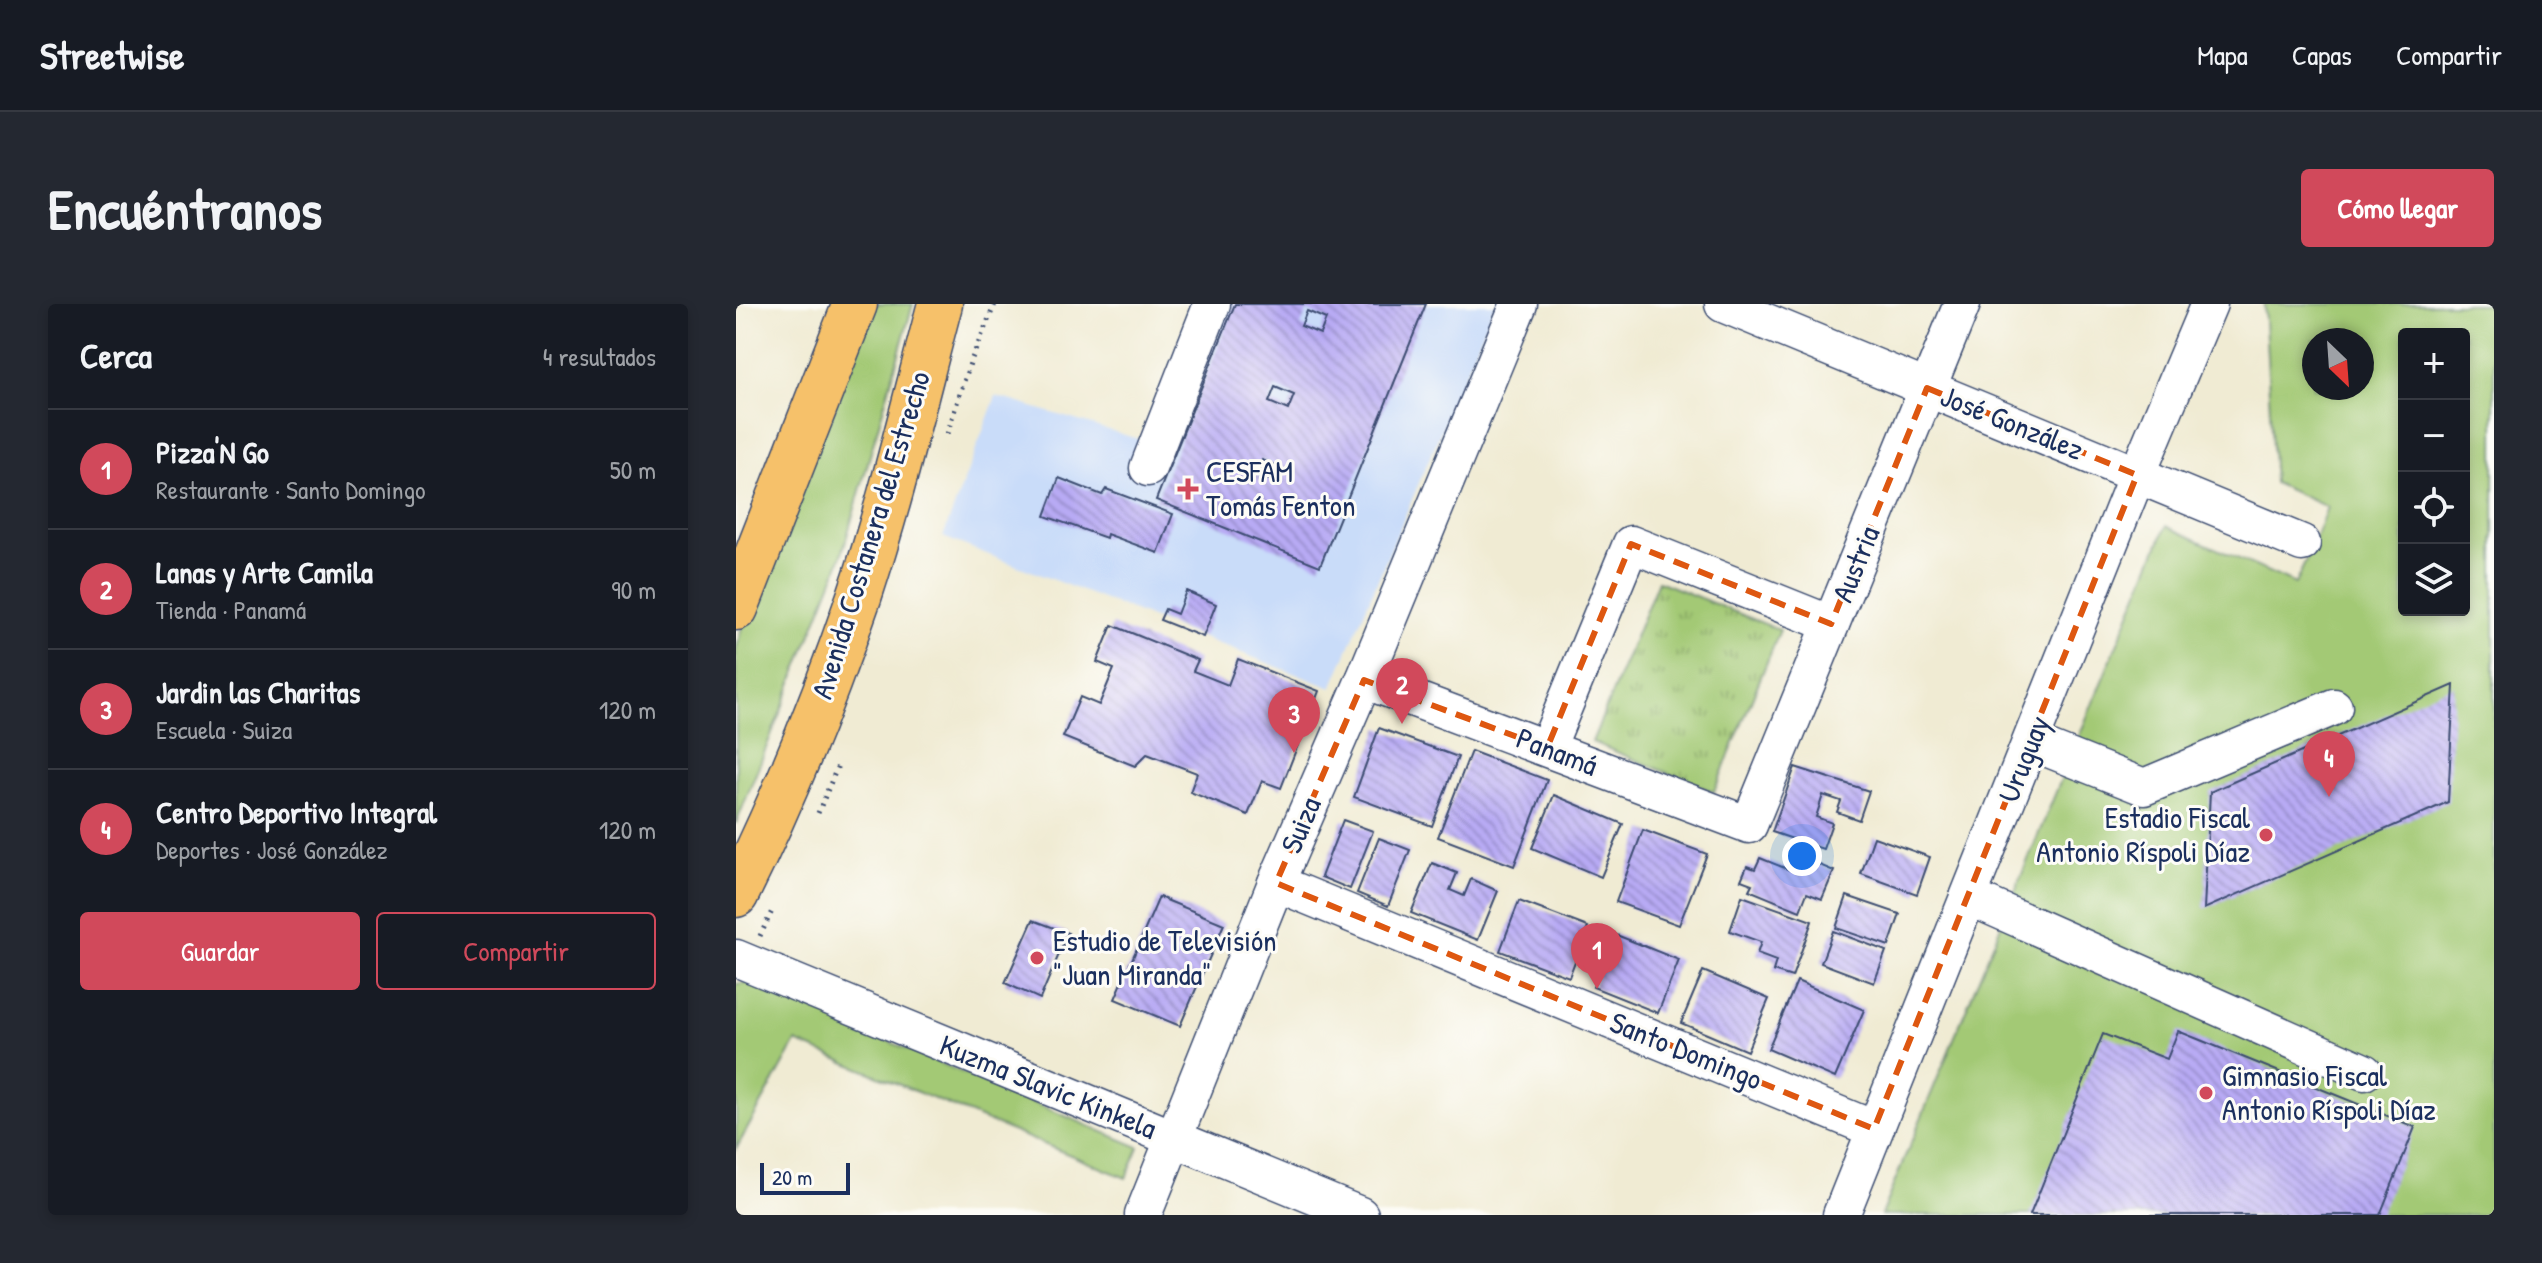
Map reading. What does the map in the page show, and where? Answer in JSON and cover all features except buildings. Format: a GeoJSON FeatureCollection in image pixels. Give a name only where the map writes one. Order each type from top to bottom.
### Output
{"type":"FeatureCollection","features":[{"type":"Feature","properties":{"kind":"main road"},"geometry":{"type":"LineString","coordinates":[[736,608],[855,304]]}},
{"type":"Feature","properties":{"kind":"main road","name":"Avenida Costanera del Estrecho"},"geometry":{"type":"LineString","coordinates":[[736,895],[790,779],[825,694],[859,596],[890,497],[940,304]]}},
{"type":"Feature","properties":{"kind":"main road"},"geometry":{"type":"LineString","coordinates":[[916,397],[956,304]]}},
{"type":"Feature","properties":{"kind":"street"},"geometry":{"type":"LineString","coordinates":[[1148,468],[1212,304]]}},
{"type":"Feature","properties":{"kind":"street","name":"Suiza"},"geometry":{"type":"LineString","coordinates":[[1143,1215],[1276,883],[1364,680],[1519,304]]}},
{"type":"Feature","properties":{"kind":"street","name":"José González"},"geometry":{"type":"LineString","coordinates":[[1723,304],[2302,543]]}},
{"type":"Feature","properties":{"kind":"street","name":"Austria"},"geometry":{"type":"LineString","coordinates":[[1749,825],[1962,304]]}},
{"type":"Feature","properties":{"kind":"street","name":"Uruguay"},"geometry":{"type":"LineString","coordinates":[[1841,1215],[2137,475],[2209,304]]}},
{"type":"Feature","properties":{"kind":"street"},"geometry":{"type":"LineString","coordinates":[[1547,748],[1631,544],[1831,624]]}},
{"type":"Feature","properties":{"kind":"street","name":"Panamá"},"geometry":{"type":"LineString","coordinates":[[1364,680],[1749,825]]}},
{"type":"Feature","properties":{"kind":"street"},"geometry":{"type":"LineString","coordinates":[[2031,742],[2144,787],[2334,707]]}},
{"type":"Feature","properties":{"kind":"street","name":"Santo Domingo"},"geometry":{"type":"LineString","coordinates":[[1276,883],[1874,1129]]}},
{"type":"Feature","properties":{"kind":"street"},"geometry":{"type":"LineString","coordinates":[[1969,897],[2364,1072]]}},
{"type":"Feature","properties":{"kind":"street","name":"Kuzma Slavic Kinkela"},"geometry":{"type":"LineString","coordinates":[[736,958],[1360,1215]]}},
{"type":"Feature","properties":{"kind":"highlighted area"},"geometry":{"type":"Polygon","coordinates":[[[1927,388],[2137,475],[1874,1129],[1276,883],[1364,680],[1547,748],[1631,544],[1831,624],[1927,388]]]}},
{"type":"Feature","properties":{"kind":"shaded area","name":"CESFAM Tomás Fenton"},"geometry":{"type":"Polygon","coordinates":[[[1201,304],[1495,304],[1332,688],[943,537],[996,396],[1148,442],[1201,304]]]}},
{"type":"Feature","properties":{"kind":"green space"},"geometry":{"type":"Polygon","coordinates":[[[868,304],[913,304],[840,561],[736,824],[736,650],[742,627],[868,304]]]}},
{"type":"Feature","properties":{"kind":"green space","name":"Estadio Fiscal Antonio Ríspoli Díaz"},"geometry":{"type":"Polygon","coordinates":[[[2264,304],[2494,304],[2494,1215],[1881,1215],[2166,526],[2295,584],[2327,507],[2274,483],[2264,304]]]}},
{"type":"Feature","properties":{"kind":"green space"},"geometry":{"type":"Polygon","coordinates":[[[1658,581],[1780,630],[1714,792],[1592,742],[1658,581]]]}},
{"type":"Feature","properties":{"kind":"green space"},"geometry":{"type":"Polygon","coordinates":[[[748,982],[1139,1147],[1126,1178],[796,1042],[736,1149],[736,984],[748,982]]]}},
{"type":"Feature","properties":{"kind":"place","name":"CESFAM Tomás Fenton"},"geometry":{"type":"Point","coordinates":[1188,489]}},
{"type":"Feature","properties":{"kind":"place","name":"Lanas y Arte Camila"},"geometry":{"type":"Point","coordinates":[1402,724]}},
{"type":"Feature","properties":{"kind":"place","name":"Jardin las Charitas"},"geometry":{"type":"Point","coordinates":[1294,753]}},
{"type":"Feature","properties":{"kind":"place","name":"Centro Deportivo Integral"},"geometry":{"type":"Point","coordinates":[2329,797]}},
{"type":"Feature","properties":{"kind":"place","name":"Estadio Fiscal Antonio Ríspoli Díaz"},"geometry":{"type":"Point","coordinates":[2266,835]}},
{"type":"Feature","properties":{"kind":"place","name":"Estudio de Televisión \"Juan Miranda\""},"geometry":{"type":"Point","coordinates":[1037,958]}},
{"type":"Feature","properties":{"kind":"place","name":"Pizza'N Go"},"geometry":{"type":"Point","coordinates":[1597,989]}},
{"type":"Feature","properties":{"kind":"place","name":"Gimnasio Fiscal Antonio Ríspoli Díaz"},"geometry":{"type":"Point","coordinates":[2206,1093]}}]}
